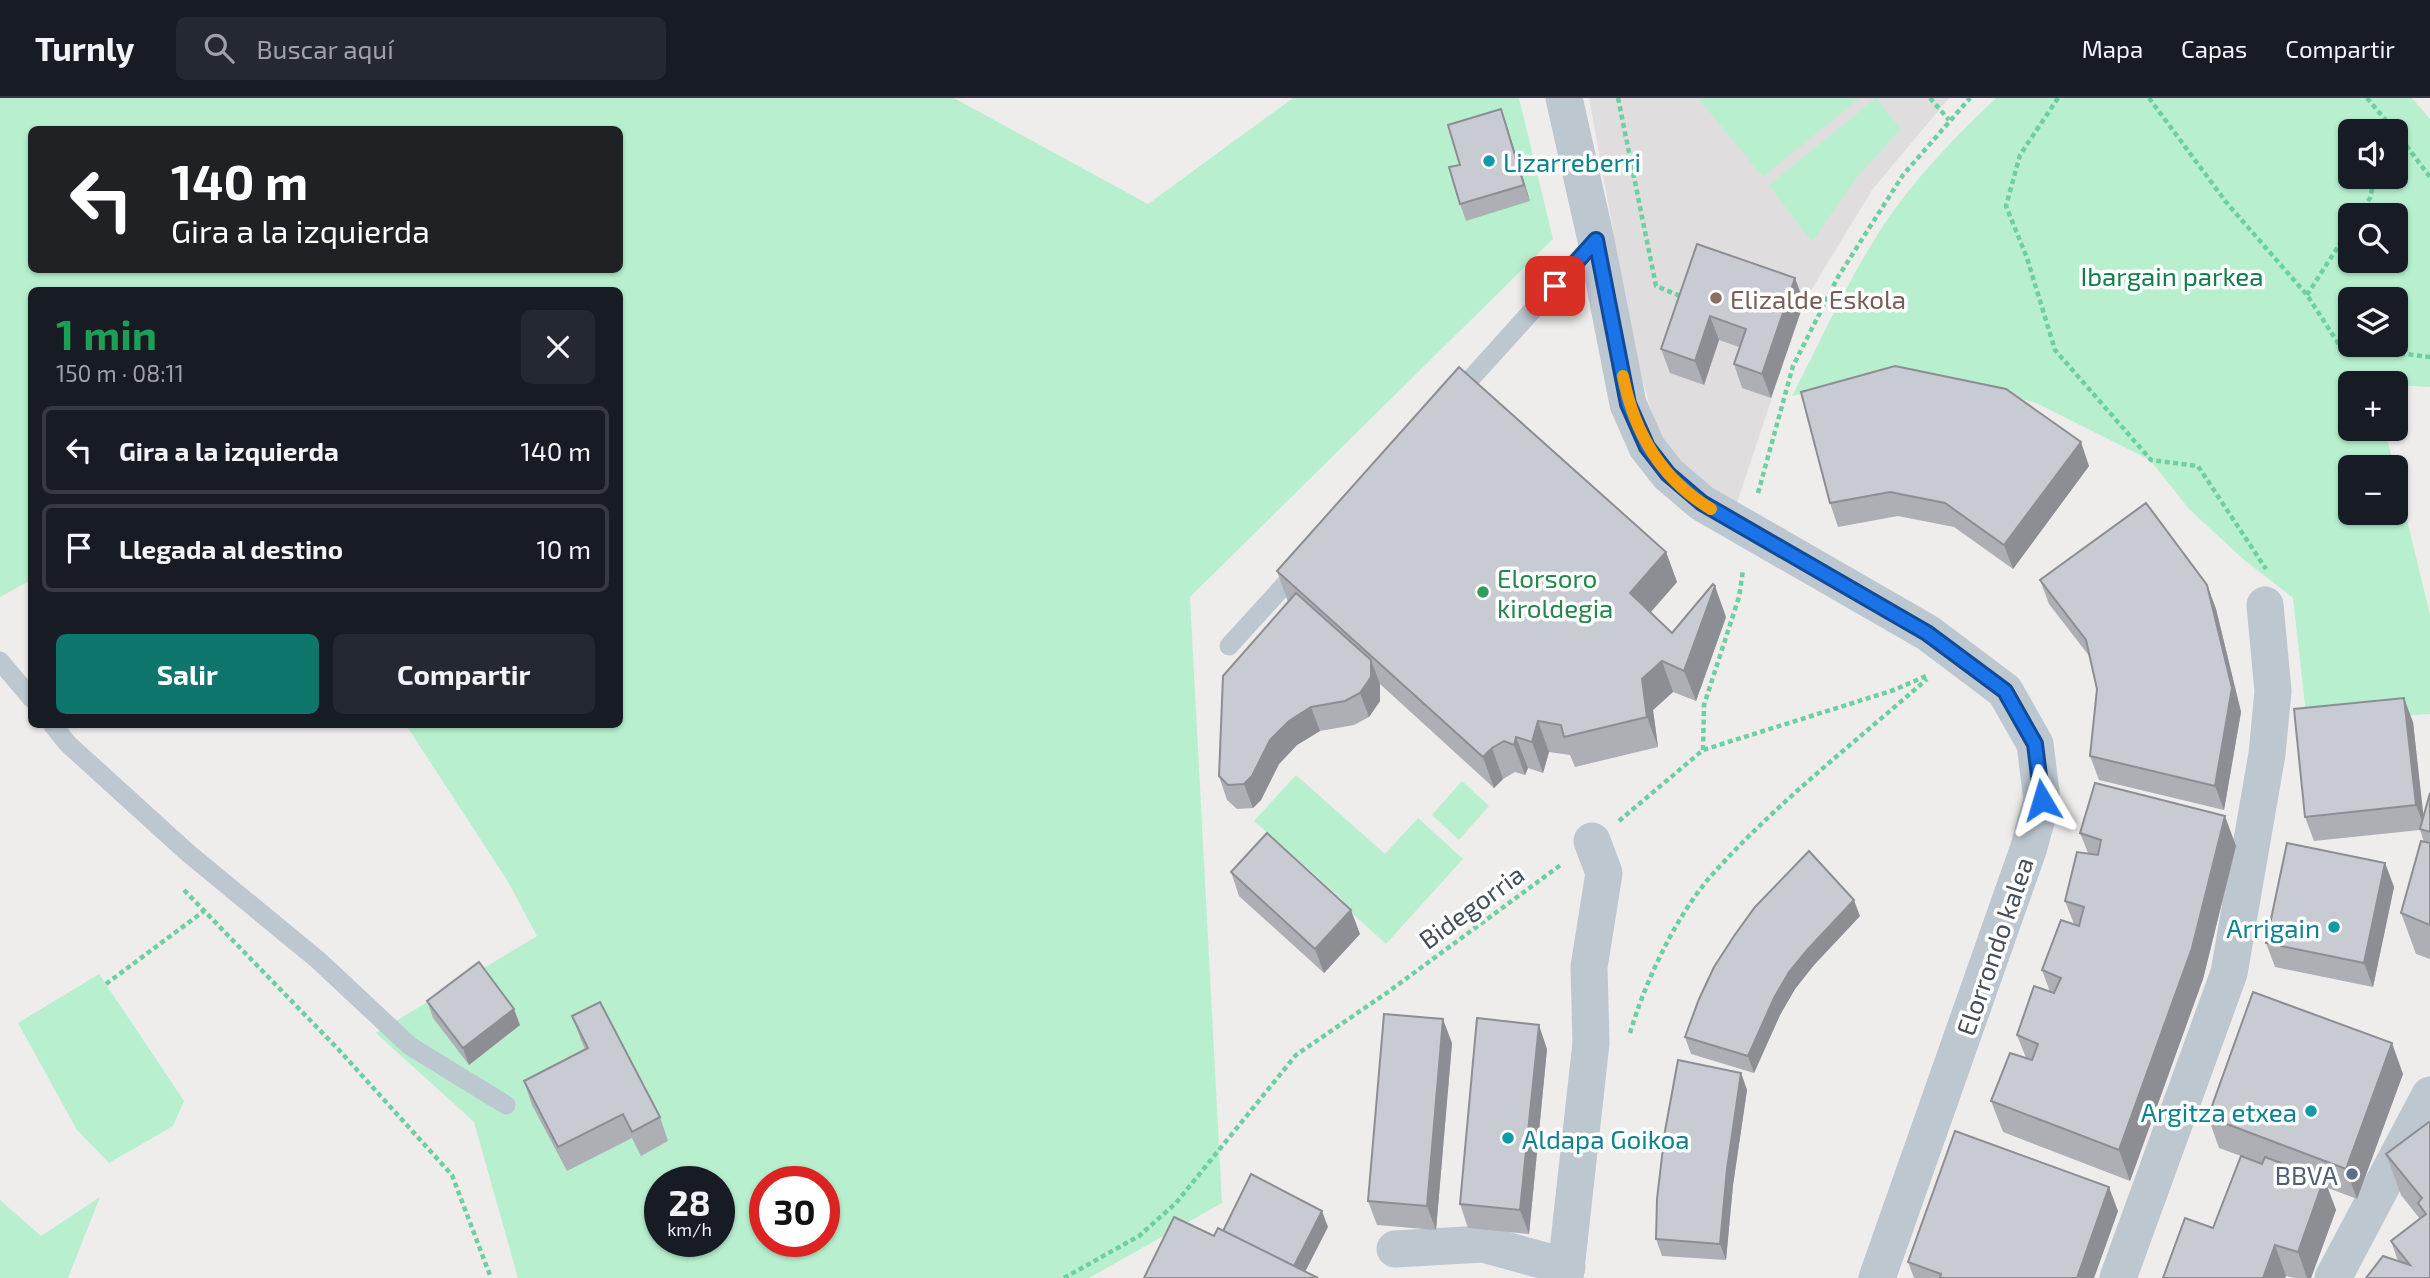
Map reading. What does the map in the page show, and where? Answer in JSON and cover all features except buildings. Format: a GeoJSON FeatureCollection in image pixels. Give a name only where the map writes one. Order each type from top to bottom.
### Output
{"type":"FeatureCollection","features":[{"type":"Feature","properties":{"kind":"street","name":"Elorrondo kalea"},"geometry":{"type":"LineString","coordinates":[[1564,98],[1596,240],[1628,404],[1647,447],[1668,474],[1702,503],[1927,633],[2005,691],[2035,744],[2042,800],[2028,850],[1877,1278]]}},
{"type":"Feature","properties":{"kind":"street"},"geometry":{"type":"LineString","coordinates":[[2118,1278],[2229,973],[2267,754],[2273,691],[2264,605]]}},
{"type":"Feature","properties":{"kind":"street"},"geometry":{"type":"LineString","coordinates":[[1395,1249],[1483,1244],[1566,1272],[1591,1043],[1589,967],[1604,873],[1592,841]]}},
{"type":"Feature","properties":{"kind":"street"},"geometry":{"type":"LineString","coordinates":[[2333,1278],[2430,1095]]}},
{"type":"Feature","properties":{"kind":"lane"},"geometry":{"type":"LineString","coordinates":[[1443,410],[1596,240]]}},
{"type":"Feature","properties":{"kind":"lane"},"geometry":{"type":"LineString","coordinates":[[1229,646],[1313,554]]}},
{"type":"Feature","properties":{"kind":"lane"},"geometry":{"type":"LineString","coordinates":[[0,661],[28,694]]}},
{"type":"Feature","properties":{"kind":"lane"},"geometry":{"type":"LineString","coordinates":[[55,728],[68,744],[188,853],[318,960],[410,1046],[506,1105]]}},
{"type":"Feature","properties":{"kind":"path"},"geometry":{"type":"LineString","coordinates":[[1618,98],[1656,286],[1694,301]]}},
{"type":"Feature","properties":{"kind":"path"},"geometry":{"type":"LineString","coordinates":[[1930,98],[1949,120]]}},
{"type":"Feature","properties":{"kind":"path"},"geometry":{"type":"LineString","coordinates":[[1749,531],[1793,366],[1838,277],[1903,175],[1970,98]]}},
{"type":"Feature","properties":{"kind":"path"},"geometry":{"type":"LineString","coordinates":[[2058,98],[2020,155],[2006,206],[2027,258],[2055,350],[2151,460],[2197,466],[2266,567],[2264,605]]}},
{"type":"Feature","properties":{"kind":"path"},"geometry":{"type":"LineString","coordinates":[[2148,98],[2226,202],[2306,295],[2340,346],[2430,357]]}},
{"type":"Feature","properties":{"kind":"path"},"geometry":{"type":"LineString","coordinates":[[2367,98],[2386,119]]}},
{"type":"Feature","properties":{"kind":"path"},"geometry":{"type":"LineString","coordinates":[[2408,149],[2430,177]]}},
{"type":"Feature","properties":{"kind":"path"},"geometry":{"type":"LineString","coordinates":[[2306,295],[2338,246]]}},
{"type":"Feature","properties":{"kind":"path"},"geometry":{"type":"LineString","coordinates":[[1703,750],[1704,705],[1739,597]]}},
{"type":"Feature","properties":{"kind":"path","name":"Bidegorria"},"geometry":{"type":"LineString","coordinates":[[1064,1278],[1139,1236],[1176,1203],[1296,1055],[1388,992],[1639,806],[1703,750],[1894,690],[1937,670],[1779,808],[1709,879],[1669,937],[1636,1011],[1629,1035]]}},
{"type":"Feature","properties":{"kind":"path"},"geometry":{"type":"LineString","coordinates":[[177,883],[339,1050],[452,1175],[491,1278]]}},
{"type":"Feature","properties":{"kind":"path"},"geometry":{"type":"LineString","coordinates":[[106,984],[204,911]]}},
{"type":"Feature","properties":{"kind":"shaded area","name":"Elizalde Eskola"},"geometry":{"type":"Polygon","coordinates":[[[1589,98],[1949,98],[1872,190],[1804,302],[1737,503],[1706,485],[1679,462],[1658,434],[1637,361],[1589,98]]]}},
{"type":"Feature","properties":{"kind":"green space"},"geometry":{"type":"Polygon","coordinates":[[[0,98],[954,98],[1148,204],[1293,98],[1519,98],[1553,239],[1190,597],[1222,1203],[1089,1278],[518,1278],[474,1122],[376,1033],[537,936],[507,880],[408,728],[623,728],[623,287],[28,287],[28,582],[0,597],[0,98]]]}},
{"type":"Feature","properties":{"kind":"green space"},"geometry":{"type":"Polygon","coordinates":[[[1698,98],[1860,98],[1763,177],[1698,98]]]}},
{"type":"Feature","properties":{"kind":"green space"},"geometry":{"type":"Polygon","coordinates":[[[1876,98],[1901,129],[1857,177],[1812,242],[1769,185],[1876,98]]]}},
{"type":"Feature","properties":{"kind":"green space","name":"Ibargain parkea"},"geometry":{"type":"Polygon","coordinates":[[[1996,98],[2412,98],[2430,119],[2430,387],[2408,386],[2408,371],[2338,371],[2338,441],[2388,441],[2391,455],[2338,455],[2338,525],[2408,524],[2430,615],[2430,714],[2307,723],[2293,598],[2243,559],[2189,509],[2150,460],[2036,403],[1975,385],[1890,373],[1792,396],[1875,238],[1901,201],[1953,140],[1996,98]]]}},
{"type":"Feature","properties":{"kind":"green space"},"geometry":{"type":"Polygon","coordinates":[[[1296,775],[1385,854],[1418,818],[1463,859],[1386,944],[1341,903],[1343,900],[1254,821],[1296,775]]]}},
{"type":"Feature","properties":{"kind":"green space"},"geometry":{"type":"Polygon","coordinates":[[[1462,781],[1489,806],[1459,840],[1432,815],[1462,781]]]}},
{"type":"Feature","properties":{"kind":"green space"},"geometry":{"type":"Polygon","coordinates":[[[99,974],[184,1101],[173,1126],[109,1163],[77,1130],[18,1023],[99,974]]]}},
{"type":"Feature","properties":{"kind":"green space"},"geometry":{"type":"Polygon","coordinates":[[[100,1197],[68,1278],[0,1278],[0,1200],[41,1236],[100,1197]]]}},
{"type":"Feature","properties":{"kind":"slow traffic"},"geometry":{"type":"LineString","coordinates":[[1623,376],[1628,404],[1647,447],[1668,474],[1711,509]]}},
{"type":"Feature","properties":{"kind":"place","name":"Lizarreberri"},"geometry":{"type":"Point","coordinates":[1489,161]}},
{"type":"Feature","properties":{"kind":"place","name":"Elizalde Eskola"},"geometry":{"type":"Point","coordinates":[1716,298]}},
{"type":"Feature","properties":{"kind":"place","name":"Elorsoro kiroldegia"},"geometry":{"type":"Point","coordinates":[1483,592]}},
{"type":"Feature","properties":{"kind":"place","name":"Arrigain"},"geometry":{"type":"Point","coordinates":[2334,927]}},
{"type":"Feature","properties":{"kind":"place","name":"Argitza etxea"},"geometry":{"type":"Point","coordinates":[2311,1111]}},
{"type":"Feature","properties":{"kind":"place","name":"Aldapa Goikoa"},"geometry":{"type":"Point","coordinates":[1508,1138]}},
{"type":"Feature","properties":{"kind":"place","name":"BBVA"},"geometry":{"type":"Point","coordinates":[2352,1174]}},
{"type":"Feature","properties":{"kind":"route"},"geometry":{"type":"LineString","coordinates":[[1555,286],[1596,240],[1628,404],[1647,447],[1668,474],[1702,503],[1927,633],[2005,691],[2035,744],[2042,800]]}}]}
